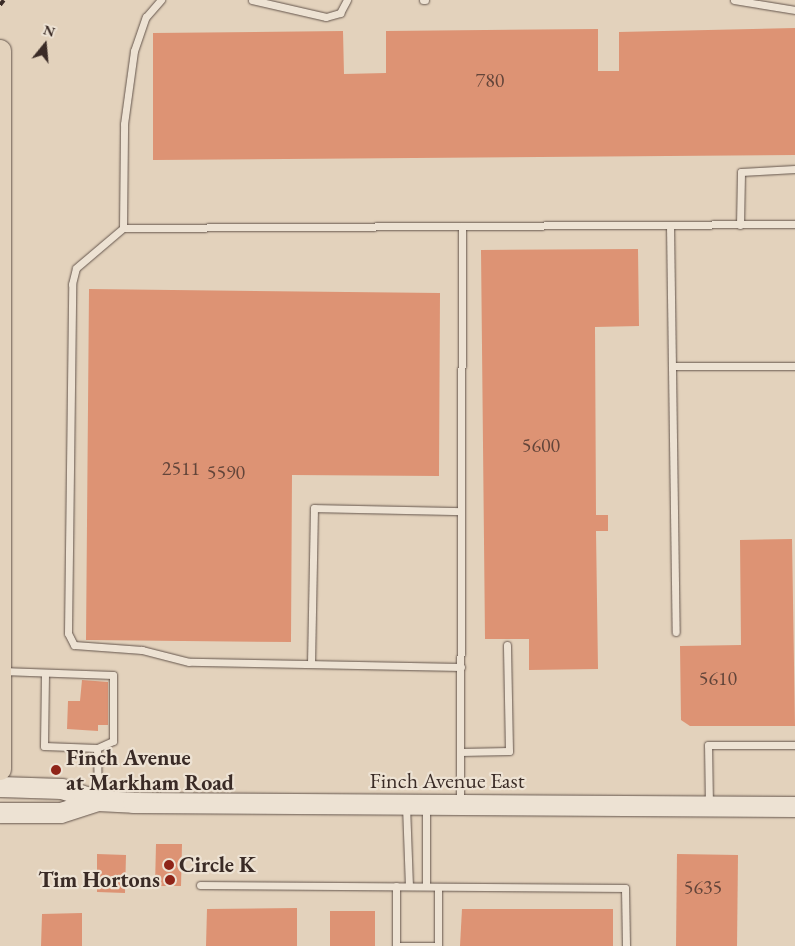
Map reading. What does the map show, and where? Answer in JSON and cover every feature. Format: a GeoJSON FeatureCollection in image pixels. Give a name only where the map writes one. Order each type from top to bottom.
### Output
{"type":"FeatureCollection","features":[{"type":"Feature","properties":{"kind":"main road"},"geometry":{"type":"LineString","coordinates":[[0,51],[2,141],[2,671],[0,769]]}},
{"type":"Feature","properties":{"kind":"main road","name":"Finch Avenue East"},"geometry":{"type":"LineString","coordinates":[[0,787],[62,789],[98,801],[795,807]]}},
{"type":"Feature","properties":{"kind":"main road","name":"Finch Avenue East"},"geometry":{"type":"LineString","coordinates":[[0,813],[61,813],[98,801]]}},
{"type":"Feature","properties":{"kind":"lane"},"geometry":{"type":"LineString","coordinates":[[123,228],[124,124],[134,51],[146,17],[161,0]]}},
{"type":"Feature","properties":{"kind":"lane"},"geometry":{"type":"LineString","coordinates":[[252,0],[326,17],[340,13],[347,0]]}},
{"type":"Feature","properties":{"kind":"lane"},"geometry":{"type":"LineString","coordinates":[[734,0],[795,10]]}},
{"type":"Feature","properties":{"kind":"lane"},"geometry":{"type":"LineString","coordinates":[[740,225],[741,172],[795,169]]}},
{"type":"Feature","properties":{"kind":"lane"},"geometry":{"type":"LineString","coordinates":[[460,667],[182,661],[142,650],[81,647],[70,641],[72,284],[76,268],[123,228],[795,224]]}},
{"type":"Feature","properties":{"kind":"lane"},"geometry":{"type":"LineString","coordinates":[[670,225],[676,632]]}},
{"type":"Feature","properties":{"kind":"lane"},"geometry":{"type":"LineString","coordinates":[[460,805],[462,226]]}},
{"type":"Feature","properties":{"kind":"lane"},"geometry":{"type":"LineString","coordinates":[[672,366],[795,366]]}},
{"type":"Feature","properties":{"kind":"lane"},"geometry":{"type":"LineString","coordinates":[[311,664],[314,508],[461,511]]}},
{"type":"Feature","properties":{"kind":"lane"},"geometry":{"type":"LineString","coordinates":[[460,752],[509,751],[507,645]]}},
{"type":"Feature","properties":{"kind":"lane"},"geometry":{"type":"LineString","coordinates":[[2,671],[113,675],[113,741],[97,748],[44,746],[45,673]]}},
{"type":"Feature","properties":{"kind":"lane"},"geometry":{"type":"LineString","coordinates":[[709,806],[708,745],[795,744]]}},
{"type":"Feature","properties":{"kind":"lane"},"geometry":{"type":"LineString","coordinates":[[97,748],[98,801]]}},
{"type":"Feature","properties":{"kind":"lane"},"geometry":{"type":"LineString","coordinates":[[409,886],[416,805]]}},
{"type":"Feature","properties":{"kind":"lane"},"geometry":{"type":"LineString","coordinates":[[416,805],[426,886]]}},
{"type":"Feature","properties":{"kind":"lane"},"geometry":{"type":"LineString","coordinates":[[200,885],[625,888],[626,946]]}},
{"type":"Feature","properties":{"kind":"lane"},"geometry":{"type":"LineString","coordinates":[[396,886],[396,946],[438,946],[438,887]]}},
{"type":"Feature","properties":{"kind":"building"},"geometry":{"type":"Polygon","coordinates":[[[795,28],[795,155],[153,160],[153,33],[343,31],[344,74],[386,73],[386,31],[598,29],[598,71],[619,71],[619,32],[795,28]]]}},
{"type":"Feature","properties":{"kind":"building"},"geometry":{"type":"Polygon","coordinates":[[[638,249],[639,326],[595,327],[596,515],[608,515],[608,531],[596,531],[598,669],[529,670],[529,639],[485,639],[481,250],[638,249]]]}},
{"type":"Feature","properties":{"kind":"building"},"geometry":{"type":"Polygon","coordinates":[[[89,289],[440,293],[439,476],[292,475],[291,642],[86,640],[89,289]]]}},
{"type":"Feature","properties":{"kind":"building"},"geometry":{"type":"Polygon","coordinates":[[[792,539],[795,726],[690,726],[681,720],[680,646],[741,645],[740,540],[792,539]]]}},
{"type":"Feature","properties":{"kind":"building"},"geometry":{"type":"Polygon","coordinates":[[[82,680],[108,682],[108,725],[98,725],[98,731],[67,729],[68,701],[80,701],[82,680]]]}},
{"type":"Feature","properties":{"kind":"building","name":"Circle K"},"geometry":{"type":"Polygon","coordinates":[[[156,844],[182,844],[181,886],[155,886],[156,844]]]}},
{"type":"Feature","properties":{"kind":"building"},"geometry":{"type":"Polygon","coordinates":[[[97,854],[126,855],[125,893],[97,892],[97,854]]]}},
{"type":"Feature","properties":{"kind":"building"},"geometry":{"type":"Polygon","coordinates":[[[677,854],[738,855],[737,946],[676,946],[677,854]]]}},
{"type":"Feature","properties":{"kind":"building"},"geometry":{"type":"Polygon","coordinates":[[[297,908],[297,946],[206,946],[207,909],[297,908]]]}},
{"type":"Feature","properties":{"kind":"building"},"geometry":{"type":"Polygon","coordinates":[[[462,909],[613,909],[613,946],[460,946],[462,909]]]}},
{"type":"Feature","properties":{"kind":"building"},"geometry":{"type":"Polygon","coordinates":[[[330,911],[375,911],[375,946],[330,946],[330,911]]]}},
{"type":"Feature","properties":{"kind":"building"},"geometry":{"type":"Polygon","coordinates":[[[82,913],[82,946],[41,946],[42,914],[82,913]]]}},
{"type":"Feature","properties":{"kind":"railway"},"geometry":{"type":"LineString","coordinates":[[0,5],[4,0]]}},
{"type":"Feature","properties":{"kind":"place","name":"Finch Avenue at Markham Road"},"geometry":{"type":"Point","coordinates":[56,770]}},
{"type":"Feature","properties":{"kind":"place","name":"Circle K"},"geometry":{"type":"Point","coordinates":[169,865]}},
{"type":"Feature","properties":{"kind":"place","name":"Tim Hortons"},"geometry":{"type":"Point","coordinates":[170,880]}}]}
